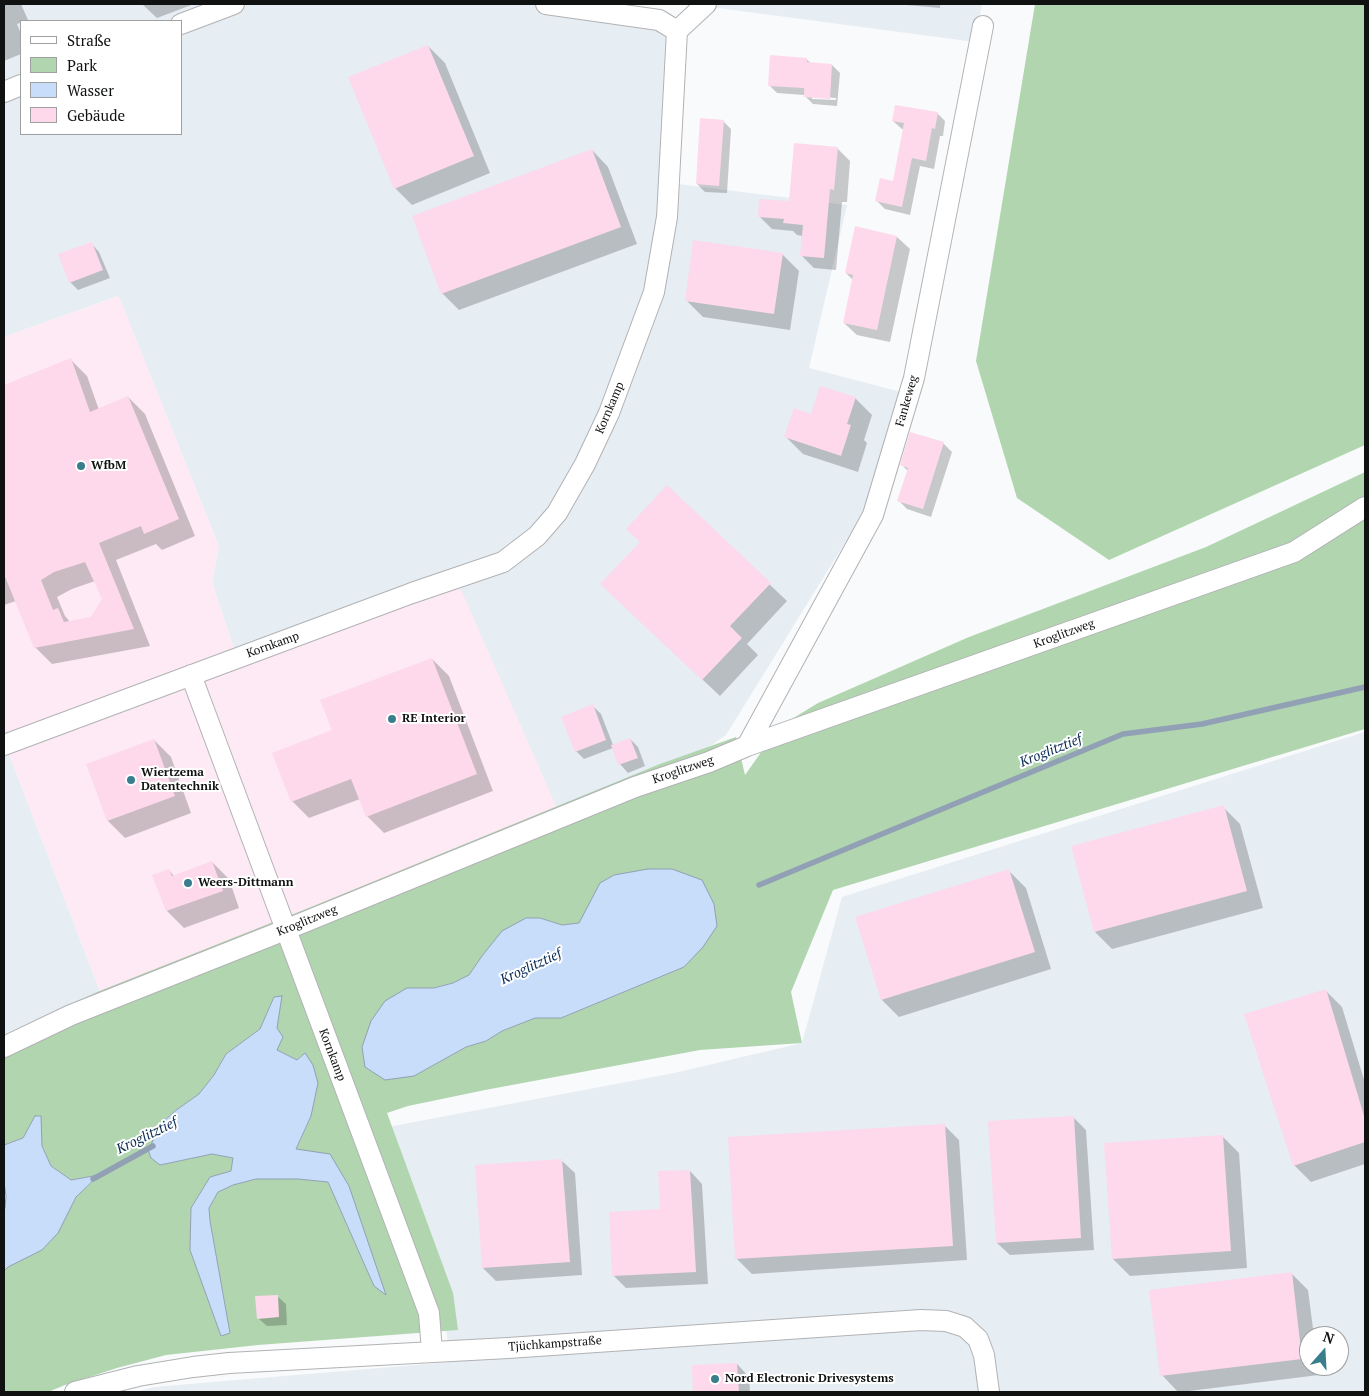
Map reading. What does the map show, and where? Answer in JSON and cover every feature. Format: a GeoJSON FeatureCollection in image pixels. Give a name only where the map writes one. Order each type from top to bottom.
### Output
{"type":"FeatureCollection","features":[{"type":"Feature","properties":{"kind":"street"},"geometry":{"type":"LineString","coordinates":[[182,24],[234,4]]}},
{"type":"Feature","properties":{"kind":"street"},"geometry":{"type":"LineString","coordinates":[[546,4],[659,20],[677,31],[706,4]]}},
{"type":"Feature","properties":{"kind":"street","name":"Fankeweg"},"geometry":{"type":"LineString","coordinates":[[747,746],[873,515],[914,378],[983,26]]}},
{"type":"Feature","properties":{"kind":"street","name":"Kornkamp"},"geometry":{"type":"LineString","coordinates":[[4,745],[412,593],[503,562],[537,536],[557,513],[609,413],[654,292],[668,217],[677,31]]}},
{"type":"Feature","properties":{"kind":"street"},"geometry":{"type":"LineString","coordinates":[[4,92],[20,85]]}},
{"type":"Feature","properties":{"kind":"street","name":"Kroglitzweg"},"geometry":{"type":"LineString","coordinates":[[4,1047],[71,1015],[285,930],[634,786],[709,762],[747,746],[1294,552],[1365,507]]}},
{"type":"Feature","properties":{"kind":"street","name":"Kornkamp"},"geometry":{"type":"LineString","coordinates":[[191,675],[428,1313],[432,1352]]}},
{"type":"Feature","properties":{"kind":"street","name":"Tjüchkampstraße"},"geometry":{"type":"LineString","coordinates":[[75,1392],[138,1376],[229,1363],[508,1348],[920,1320],[946,1321],[965,1328],[978,1338],[984,1355],[990,1392]]}},
{"type":"Feature","properties":{"kind":"shaded area"},"geometry":{"type":"Polygon","coordinates":[[[4,4],[546,4],[677,31],[670,183],[847,205],[809,368],[901,392],[864,512],[726,735],[692,759],[561,817],[237,658],[212,582],[219,546],[118,296],[4,337],[4,4]]]}},
{"type":"Feature","properties":{"kind":"shaded area"},"geometry":{"type":"Polygon","coordinates":[[[706,4],[982,4],[975,42],[703,6],[706,4]]]}},
{"type":"Feature","properties":{"kind":"shaded area"},"geometry":{"type":"Polygon","coordinates":[[[119,296],[219,546],[212,582],[237,658],[456,578],[561,817],[104,1002],[4,741],[4,337],[119,296]]]}},
{"type":"Feature","properties":{"kind":"shaded area"},"geometry":{"type":"Polygon","coordinates":[[[1365,732],[1365,1392],[135,1392],[154,1387],[451,1362],[445,1323],[372,1130],[674,1073],[802,1043],[842,897],[1365,732]]]}},
{"type":"Feature","properties":{"kind":"shaded area"},"geometry":{"type":"Polygon","coordinates":[[[4,741],[104,1002],[4,1047],[4,741]]]}},
{"type":"Feature","properties":{"kind":"green space"},"geometry":{"type":"Polygon","coordinates":[[[1035,4],[1365,4],[1365,445],[1109,560],[1017,498],[976,361],[1035,4]]]}},
{"type":"Feature","properties":{"kind":"green space"},"geometry":{"type":"Polygon","coordinates":[[[1365,472],[1365,729],[833,890],[791,992],[802,1043],[700,1050],[485,1090],[408,1106],[387,1113],[453,1293],[458,1330],[258,1345],[166,1355],[117,1368],[48,1392],[4,1392],[4,1271],[70,1207],[76,1197],[99,1175],[71,1180],[51,1166],[42,1146],[35,1116],[23,1138],[4,1145],[4,1036],[97,992],[311,907],[660,764],[736,737],[745,775],[779,727],[818,703],[969,637],[1206,547],[1365,472]],[[540,918],[482,956],[469,975],[453,983],[433,988],[407,988],[414,1076],[466,1047],[486,1041],[502,1031],[535,1018],[561,1018],[684,967],[579,923],[562,925],[540,918]],[[274,997],[260,1029],[226,1054],[214,1075],[199,1094],[163,1122],[160,1165],[212,1154],[233,1158],[231,1171],[210,1177],[191,1208],[190,1250],[221,1336],[230,1333],[209,1208],[218,1192],[233,1185],[256,1179],[298,1179],[328,1182],[374,1286],[349,1186],[296,1149],[311,1116],[305,1053],[297,1060],[277,1050],[274,997]]]}},
{"type":"Feature","properties":{"kind":"water"},"geometry":{"type":"Polygon","coordinates":[[[648,869],[672,869],[702,880],[714,904],[717,926],[703,947],[684,967],[561,1018],[535,1018],[502,1031],[486,1041],[466,1047],[414,1076],[385,1080],[365,1067],[362,1047],[371,1021],[385,1001],[407,988],[434,988],[453,983],[469,975],[502,931],[526,918],[540,918],[562,925],[579,923],[600,883],[614,875],[648,869]]]}},
{"type":"Feature","properties":{"kind":"water"},"geometry":{"type":"Polygon","coordinates":[[[282,996],[277,1028],[283,1037],[277,1050],[297,1060],[305,1053],[313,1065],[318,1083],[311,1116],[296,1149],[330,1154],[349,1186],[386,1295],[374,1286],[328,1182],[298,1179],[256,1179],[233,1185],[218,1192],[209,1208],[230,1333],[221,1336],[190,1250],[191,1208],[210,1177],[231,1171],[233,1158],[212,1154],[160,1165],[151,1158],[148,1150],[163,1122],[199,1094],[214,1075],[226,1054],[260,1029],[274,997],[282,996]]]}},
{"type":"Feature","properties":{"kind":"water"},"geometry":{"type":"Polygon","coordinates":[[[35,1116],[41,1116],[42,1146],[51,1166],[71,1180],[99,1175],[76,1197],[58,1233],[42,1250],[8,1267],[4,1271],[4,1210],[6,1196],[4,1145],[23,1138],[35,1116]]]}},
{"type":"Feature","properties":{"kind":"building"},"geometry":{"type":"Polygon","coordinates":[[[428,45],[474,156],[394,189],[348,77],[428,45]]]}},
{"type":"Feature","properties":{"kind":"building"},"geometry":{"type":"Polygon","coordinates":[[[770,55],[807,58],[807,62],[832,64],[830,99],[804,97],[804,88],[768,86],[770,55]]]}},
{"type":"Feature","properties":{"kind":"building"},"geometry":{"type":"Polygon","coordinates":[[[895,105],[938,112],[935,129],[932,128],[926,161],[912,158],[902,207],[875,201],[880,178],[893,181],[904,123],[892,121],[895,105]]]}},
{"type":"Feature","properties":{"kind":"building"},"geometry":{"type":"Polygon","coordinates":[[[700,118],[724,120],[719,186],[696,184],[700,118]]]}},
{"type":"Feature","properties":{"kind":"building"},"geometry":{"type":"Polygon","coordinates":[[[794,143],[838,147],[834,190],[830,189],[824,258],[800,256],[803,225],[783,223],[784,219],[758,217],[759,199],[789,201],[794,143]]]}},
{"type":"Feature","properties":{"kind":"building"},"geometry":{"type":"Polygon","coordinates":[[[592,149],[621,227],[441,294],[412,216],[592,149]]]}},
{"type":"Feature","properties":{"kind":"building"},"geometry":{"type":"Polygon","coordinates":[[[855,226],[897,236],[877,330],[843,323],[853,275],[845,273],[855,226]]]}},
{"type":"Feature","properties":{"kind":"building"},"geometry":{"type":"Polygon","coordinates":[[[693,240],[783,253],[774,314],[685,301],[693,240]]]}},
{"type":"Feature","properties":{"kind":"building"},"geometry":{"type":"Polygon","coordinates":[[[92,242],[103,270],[69,283],[58,254],[92,242]]]}},
{"type":"Feature","properties":{"kind":"building","name":"WfbM"},"geometry":{"type":"Polygon","coordinates":[[[71,358],[90,412],[128,396],[179,519],[144,534],[141,526],[99,543],[134,629],[34,648],[4,574],[4,385],[71,358]],[[85,562],[54,572],[41,580],[53,610],[58,608],[64,622],[91,617],[102,599],[85,562]]]}},
{"type":"Feature","properties":{"kind":"building"},"geometry":{"type":"Polygon","coordinates":[[[820,386],[856,397],[847,424],[851,425],[841,456],[784,437],[794,408],[811,414],[820,386]]]}},
{"type":"Feature","properties":{"kind":"building"},"geometry":{"type":"Polygon","coordinates":[[[910,432],[944,442],[923,509],[897,501],[908,468],[900,465],[910,432]]]}},
{"type":"Feature","properties":{"kind":"building"},"geometry":{"type":"Polygon","coordinates":[[[667,485],[771,583],[730,626],[742,638],[702,680],[600,584],[640,542],[626,529],[667,485]]]}},
{"type":"Feature","properties":{"kind":"building","name":"RE Interior"},"geometry":{"type":"Polygon","coordinates":[[[432,658],[477,774],[366,817],[351,779],[291,802],[272,753],[332,730],[320,700],[432,658]]]}},
{"type":"Feature","properties":{"kind":"building"},"geometry":{"type":"Polygon","coordinates":[[[593,704],[606,740],[575,752],[561,717],[593,704]]]}},
{"type":"Feature","properties":{"kind":"building"},"geometry":{"type":"Polygon","coordinates":[[[630,738],[638,758],[618,765],[611,745],[630,738]]]}},
{"type":"Feature","properties":{"kind":"building","name":"Wiertzema Datentechnik"},"geometry":{"type":"Polygon","coordinates":[[[154,739],[175,796],[107,821],[86,764],[154,739]]]}},
{"type":"Feature","properties":{"kind":"building"},"geometry":{"type":"Polygon","coordinates":[[[1224,805],[1247,891],[1094,932],[1071,846],[1224,805]]]}},
{"type":"Feature","properties":{"kind":"building","name":"Weers-Dittmann"},"geometry":{"type":"Polygon","coordinates":[[[212,861],[223,891],[166,911],[152,875],[169,869],[172,876],[212,861]]]}},
{"type":"Feature","properties":{"kind":"building"},"geometry":{"type":"Polygon","coordinates":[[[1009,869],[1035,952],[881,1000],[855,917],[1009,869]]]}},
{"type":"Feature","properties":{"kind":"building"},"geometry":{"type":"Polygon","coordinates":[[[1326,989],[1365,1119],[1365,1142],[1293,1166],[1244,1014],[1326,989]]]}},
{"type":"Feature","properties":{"kind":"building"},"geometry":{"type":"Polygon","coordinates":[[[1074,1116],[1081,1238],[996,1243],[988,1121],[1074,1116]]]}},
{"type":"Feature","properties":{"kind":"building"},"geometry":{"type":"Polygon","coordinates":[[[945,1124],[953,1246],[735,1259],[728,1137],[945,1124]]]}},
{"type":"Feature","properties":{"kind":"building"},"geometry":{"type":"Polygon","coordinates":[[[1223,1135],[1231,1251],[1112,1259],[1104,1143],[1223,1135]]]}},
{"type":"Feature","properties":{"kind":"building"},"geometry":{"type":"Polygon","coordinates":[[[562,1159],[570,1262],[482,1268],[475,1165],[562,1159]]]}},
{"type":"Feature","properties":{"kind":"building"},"geometry":{"type":"Polygon","coordinates":[[[690,1170],[696,1272],[612,1276],[609,1212],[660,1209],[658,1171],[690,1170]]]}},
{"type":"Feature","properties":{"kind":"building"},"geometry":{"type":"Polygon","coordinates":[[[1292,1272],[1299,1333],[1299,1359],[1160,1376],[1149,1290],[1292,1272]]]}},
{"type":"Feature","properties":{"kind":"building"},"geometry":{"type":"Polygon","coordinates":[[[278,1295],[279,1317],[257,1319],[255,1296],[278,1295]]]}},
{"type":"Feature","properties":{"kind":"building","name":"Nord Electronic Drivesystems"},"geometry":{"type":"Polygon","coordinates":[[[737,1363],[739,1392],[693,1392],[692,1365],[737,1363]]]}},
{"type":"Feature","properties":{"kind":"waterway","name":"Kroglitztief"},"geometry":{"type":"LineString","coordinates":[[759,885],[1123,734],[1202,724],[1365,687]]}},
{"type":"Feature","properties":{"kind":"waterway","name":"Kroglitztief"},"geometry":{"type":"LineString","coordinates":[[93,1179],[153,1146]]}},
{"type":"Feature","properties":{"kind":"place","name":"WfbM"},"geometry":{"type":"Point","coordinates":[81,466]}},
{"type":"Feature","properties":{"kind":"place","name":"RE Interior"},"geometry":{"type":"Point","coordinates":[392,719]}},
{"type":"Feature","properties":{"kind":"place","name":"Wiertzema Datentechnik"},"geometry":{"type":"Point","coordinates":[131,780]}},
{"type":"Feature","properties":{"kind":"place","name":"Weers-Dittmann"},"geometry":{"type":"Point","coordinates":[188,883]}},
{"type":"Feature","properties":{"kind":"place","name":"Nord Electronic Drivesystems"},"geometry":{"type":"Point","coordinates":[715,1379]}}]}
